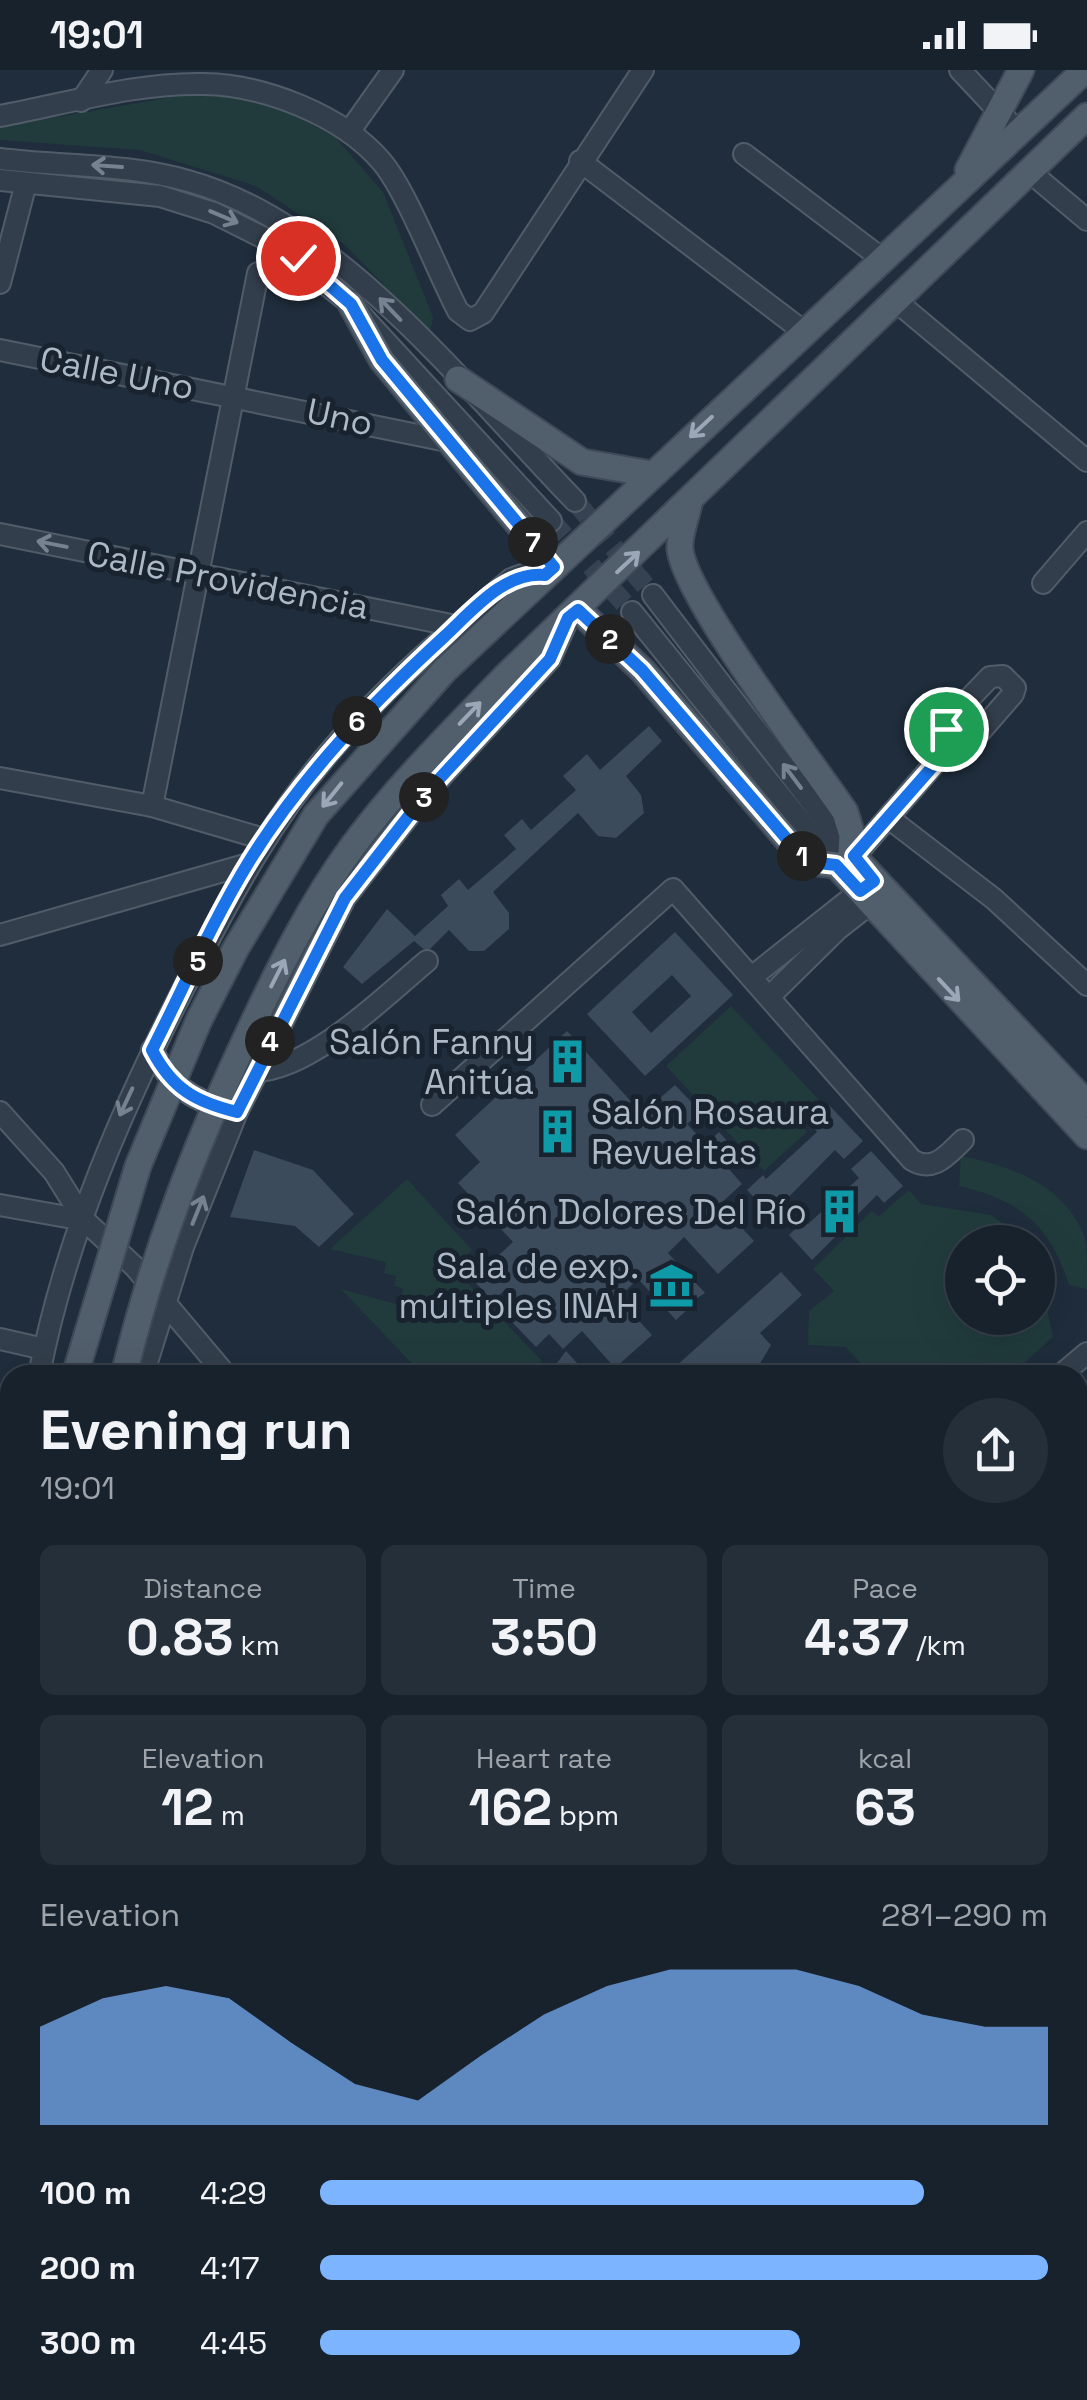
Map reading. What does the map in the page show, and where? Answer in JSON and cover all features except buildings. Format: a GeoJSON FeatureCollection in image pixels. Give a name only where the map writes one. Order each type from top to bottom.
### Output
{"type":"FeatureCollection","features":[{"type":"Feature","properties":{"kind":"main road"},"geometry":{"type":"LineString","coordinates":[[958,187],[1022,70]]}},
{"type":"Feature","properties":{"kind":"main road"},"geometry":{"type":"LineString","coordinates":[[78,1365],[138,1166],[199,1020],[236,948],[316,815],[444,670],[1084,70]]}},
{"type":"Feature","properties":{"kind":"main road"},"geometry":{"type":"LineString","coordinates":[[127,1365],[173,1205],[198,1139],[280,968],[351,849],[388,801],[506,676],[690,504],[1087,116]]}},
{"type":"Feature","properties":{"kind":"main road"},"geometry":{"type":"LineString","coordinates":[[351,304],[382,360],[550,571]]}},
{"type":"Feature","properties":{"kind":"main road"},"geometry":{"type":"LineString","coordinates":[[458,380],[582,462],[651,474]]}},
{"type":"Feature","properties":{"kind":"main road"},"geometry":{"type":"LineString","coordinates":[[690,504],[680,537],[683,560],[725,637],[845,812],[852,834],[847,858],[872,892],[1087,1136]]}},
{"type":"Feature","properties":{"kind":"main road"},"geometry":{"type":"LineString","coordinates":[[573,614],[642,670],[798,852],[810,862],[847,858]]}},
{"type":"Feature","properties":{"kind":"main road"},"geometry":{"type":"LineString","coordinates":[[872,892],[1087,1104]]}},
{"type":"Feature","properties":{"kind":"street"},"geometry":{"type":"LineString","coordinates":[[81,101],[102,70]]}},
{"type":"Feature","properties":{"kind":"street"},"geometry":{"type":"LineString","coordinates":[[349,132],[393,70]]}},
{"type":"Feature","properties":{"kind":"street"},"geometry":{"type":"LineString","coordinates":[[0,116],[204,84],[252,92],[305,109],[349,132],[384,164],[458,311],[470,320],[483,313],[580,160],[643,70]]}},
{"type":"Feature","properties":{"kind":"street"},"geometry":{"type":"LineString","coordinates":[[966,72],[1019,133]]}},
{"type":"Feature","properties":{"kind":"street"},"geometry":{"type":"LineString","coordinates":[[744,154],[881,258]]}},
{"type":"Feature","properties":{"kind":"street"},"geometry":{"type":"LineString","coordinates":[[0,160],[115,165],[149,172],[190,181],[270,216],[364,282],[575,500]]}},
{"type":"Feature","properties":{"kind":"street"},"geometry":{"type":"LineString","coordinates":[[580,160],[802,331]]}},
{"type":"Feature","properties":{"kind":"street"},"geometry":{"type":"LineString","coordinates":[[1030,172],[1087,220]]}},
{"type":"Feature","properties":{"kind":"street"},"geometry":{"type":"LineString","coordinates":[[0,180],[134,190],[199,207],[298,258],[351,304],[550,521]]}},
{"type":"Feature","properties":{"kind":"street"},"geometry":{"type":"LineString","coordinates":[[0,283],[8,218],[26,184]]}},
{"type":"Feature","properties":{"kind":"street"},"geometry":{"type":"LineString","coordinates":[[152,806],[258,273]]}},
{"type":"Feature","properties":{"kind":"street"},"geometry":{"type":"LineString","coordinates":[[896,302],[1087,462]]}},
{"type":"Feature","properties":{"kind":"street","name":"Calle Uno"},"geometry":{"type":"LineString","coordinates":[[0,350],[233,396]]}},
{"type":"Feature","properties":{"kind":"street","name":"Uno"},"geometry":{"type":"LineString","coordinates":[[233,396],[447,441]]}},
{"type":"Feature","properties":{"kind":"street"},"geometry":{"type":"LineString","coordinates":[[1043,583],[1087,532]]}},
{"type":"Feature","properties":{"kind":"street","name":"Calle Providencia"},"geometry":{"type":"LineString","coordinates":[[0,534],[456,626]]}},
{"type":"Feature","properties":{"kind":"street"},"geometry":{"type":"LineString","coordinates":[[41,1365],[121,1112],[264,838],[333,748],[381,696],[511,580],[550,571]]}},
{"type":"Feature","properties":{"kind":"street"},"geometry":{"type":"LineString","coordinates":[[653,595],[847,858]]}},
{"type":"Feature","properties":{"kind":"street"},"geometry":{"type":"LineString","coordinates":[[632,612],[847,858]]}},
{"type":"Feature","properties":{"kind":"street"},"geometry":{"type":"LineString","coordinates":[[146,1365],[164,1302],[237,1112],[345,898],[429,790],[550,659],[573,614]]}},
{"type":"Feature","properties":{"kind":"street"},"geometry":{"type":"LineString","coordinates":[[847,858],[890,819],[956,740]]}},
{"type":"Feature","properties":{"kind":"street"},"geometry":{"type":"LineString","coordinates":[[0,778],[152,806],[264,838]]}},
{"type":"Feature","properties":{"kind":"street"},"geometry":{"type":"LineString","coordinates":[[890,819],[994,899],[1087,985]]}},
{"type":"Feature","properties":{"kind":"street"},"geometry":{"type":"LineString","coordinates":[[0,936],[248,864]]}},
{"type":"Feature","properties":{"kind":"street"},"geometry":{"type":"LineString","coordinates":[[432,1105],[672,889],[770,995],[912,1160],[920,1165],[937,1164],[963,1140]]}},
{"type":"Feature","properties":{"kind":"street"},"geometry":{"type":"LineString","coordinates":[[753,976],[872,892]]}},
{"type":"Feature","properties":{"kind":"street"},"geometry":{"type":"LineString","coordinates":[[770,995],[872,892]]}},
{"type":"Feature","properties":{"kind":"street"},"geometry":{"type":"LineString","coordinates":[[255,1071],[293,1062],[353,1021],[426,961]]}},
{"type":"Feature","properties":{"kind":"street"},"geometry":{"type":"LineString","coordinates":[[152,1050],[178,1088],[195,1100],[237,1112]]}},
{"type":"Feature","properties":{"kind":"street"},"geometry":{"type":"LineString","coordinates":[[0,1112],[54,1172],[84,1220],[110,1243],[218,1365]]}},
{"type":"Feature","properties":{"kind":"street"},"geometry":{"type":"LineString","coordinates":[[0,1206],[84,1220]]}},
{"type":"Feature","properties":{"kind":"street"},"geometry":{"type":"LineString","coordinates":[[0,1339],[44,1349]]}},
{"type":"Feature","properties":{"kind":"green space"},"geometry":{"type":"Polygon","coordinates":[[[195,93],[267,100],[335,137],[383,192],[433,317],[430,332],[344,244],[256,186],[140,150],[0,140],[0,127],[195,93]]]}},
{"type":"Feature","properties":{"kind":"green space"},"geometry":{"type":"Polygon","coordinates":[[[731,1006],[822,1103],[799,1123],[807,1132],[764,1171],[666,1066],[731,1006]]]}},
{"type":"Feature","properties":{"kind":"green space"},"geometry":{"type":"Polygon","coordinates":[[[961,1156],[1018,1173],[1052,1193],[1078,1222],[1086,1241],[1087,1289],[1069,1285],[1055,1252],[1055,1225],[1036,1225],[999,1199],[959,1186],[961,1156]]]}},
{"type":"Feature","properties":{"kind":"green space"},"geometry":{"type":"Polygon","coordinates":[[[407,1179],[472,1250],[453,1268],[542,1361],[538,1365],[413,1365],[341,1289],[400,1305],[403,1288],[394,1286],[396,1276],[384,1273],[386,1262],[330,1249],[407,1179]]]}},
{"type":"Feature","properties":{"kind":"green space"},"geometry":{"type":"Polygon","coordinates":[[[909,1190],[921,1204],[991,1215],[1005,1225],[945,1225],[945,1335],[1053,1337],[1022,1365],[862,1365],[846,1347],[808,1345],[809,1311],[834,1291],[813,1269],[872,1211],[879,1216],[909,1190]]]}},
{"type":"Feature","properties":{"kind":"tunnel"},"geometry":{"type":"LineString","coordinates":[[575,501],[653,595]]}},
{"type":"Feature","properties":{"kind":"tunnel"},"geometry":{"type":"LineString","coordinates":[[551,521],[632,612]]}},
{"type":"Feature","properties":{"kind":"place","name":"Salón Fanny Anitúa"},"geometry":{"type":"Point","coordinates":[567,1062]}},
{"type":"Feature","properties":{"kind":"place","name":"Salón Rosaura Revueltas"},"geometry":{"type":"Point","coordinates":[558,1132]}},
{"type":"Feature","properties":{"kind":"place","name":"Salón Dolores Del Río"},"geometry":{"type":"Point","coordinates":[840,1212]}},
{"type":"Feature","properties":{"kind":"place","name":"Sala de exp. múltiples INAH"},"geometry":{"type":"Point","coordinates":[672,1286]}},
{"type":"Feature","properties":{"kind":"route"},"geometry":{"type":"LineString","coordinates":[[298,258],[351,304],[382,360],[554,567],[545,575],[528,573],[511,580],[381,696],[333,748],[264,838],[152,1050],[164,1073],[178,1088],[195,1100],[237,1112],[305,970],[345,898],[429,790],[550,659],[561,642],[568,618],[578,610],[642,670],[798,852],[810,862],[836,865],[860,891],[874,881],[854,856],[956,740],[946,729]]}}]}
